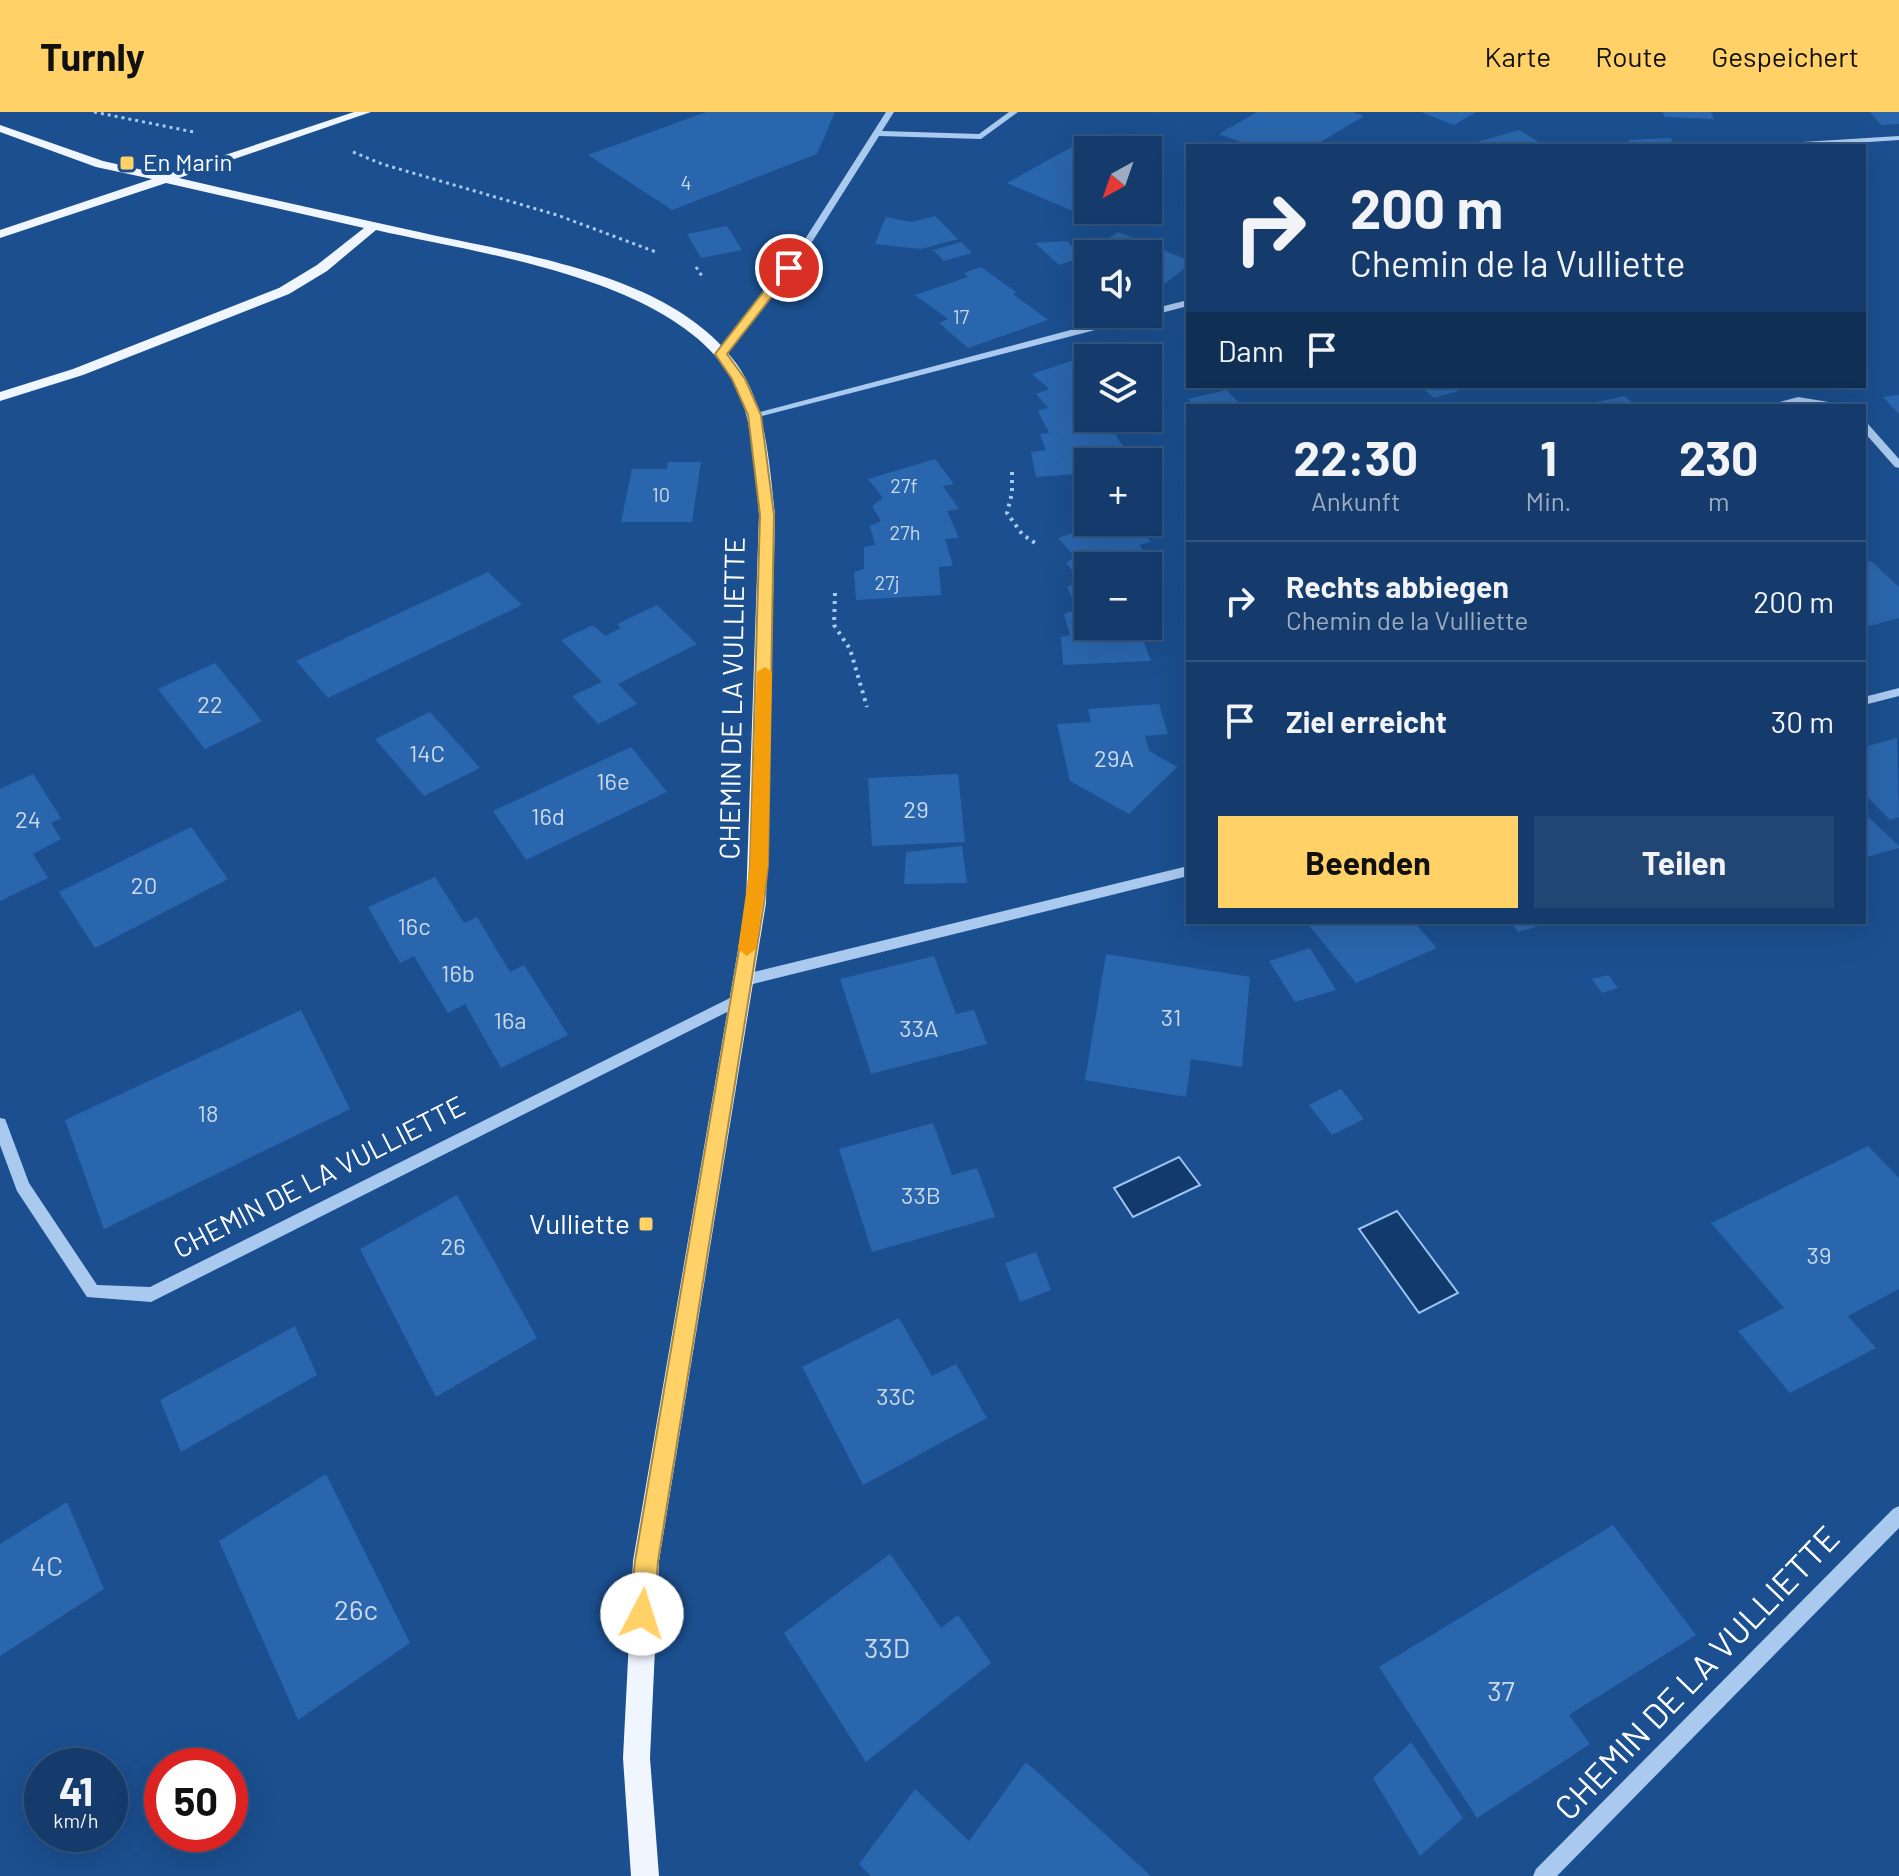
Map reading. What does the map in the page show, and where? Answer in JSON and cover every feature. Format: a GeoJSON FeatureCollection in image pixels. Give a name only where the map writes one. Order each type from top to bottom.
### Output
{"type":"FeatureCollection","features":[{"type":"Feature","properties":{"kind":"main road"},"geometry":{"type":"LineString","coordinates":[[0,234],[365,112]]}},
{"type":"Feature","properties":{"kind":"main road","name":"CHEMIN DE LA VULLIETTE"},"geometry":{"type":"LineString","coordinates":[[0,128],[100,164],[540,262],[621,288],[677,316],[721,354],[738,379],[754,415],[767,515],[764,728],[757,890],[646,1561],[637,1667],[638,1826],[645,1876]]}},
{"type":"Feature","properties":{"kind":"main road"},"geometry":{"type":"LineString","coordinates":[[0,397],[78,372],[284,291],[322,268],[375,225]]}},
{"type":"Feature","properties":{"kind":"street"},"geometry":{"type":"LineString","coordinates":[[721,354],[804,248],[890,112]]}},
{"type":"Feature","properties":{"kind":"street"},"geometry":{"type":"LineString","coordinates":[[876,133],[981,137],[1014,112]]}},
{"type":"Feature","properties":{"kind":"street"},"geometry":{"type":"LineString","coordinates":[[1802,144],[1899,138]]}},
{"type":"Feature","properties":{"kind":"street"},"geometry":{"type":"LineString","coordinates":[[1162,310],[1186,304]]}},
{"type":"Feature","properties":{"kind":"street"},"geometry":{"type":"LineString","coordinates":[[754,415],[1088,328]]}},
{"type":"Feature","properties":{"kind":"street"},"geometry":{"type":"LineString","coordinates":[[1779,404],[1798,400],[1823,404]]}},
{"type":"Feature","properties":{"kind":"street"},"geometry":{"type":"LineString","coordinates":[[1866,428],[1899,465]]}},
{"type":"Feature","properties":{"kind":"street"},"geometry":{"type":"LineString","coordinates":[[1866,700],[1899,692]]}},
{"type":"Feature","properties":{"kind":"street","name":"CHEMIN DE LA VULLIETTE"},"geometry":{"type":"LineString","coordinates":[[0,1124],[22,1186],[93,1292],[151,1295],[740,991],[1186,872]]}},
{"type":"Feature","properties":{"kind":"street","name":"CHEMIN DE LA VULLIETTE"},"geometry":{"type":"LineString","coordinates":[[1543,1876],[1899,1515]]}},
{"type":"Feature","properties":{"kind":"path"},"geometry":{"type":"LineString","coordinates":[[94,112],[196,132]]}},
{"type":"Feature","properties":{"kind":"path"},"geometry":{"type":"LineString","coordinates":[[347,150],[382,164],[557,215],[656,252]]}},
{"type":"Feature","properties":{"kind":"path"},"geometry":{"type":"LineString","coordinates":[[696,267],[702,276]]}},
{"type":"Feature","properties":{"kind":"path"},"geometry":{"type":"LineString","coordinates":[[1012,472],[1012,493],[1007,513],[1022,534],[1035,543]]}},
{"type":"Feature","properties":{"kind":"path"},"geometry":{"type":"LineString","coordinates":[[835,593],[834,625],[850,649],[867,707]]}},
{"type":"Feature","properties":{"kind":"water"},"geometry":{"type":"Polygon","coordinates":[[[1179,1157],[1200,1185],[1133,1217],[1114,1188],[1179,1157]]]}},
{"type":"Feature","properties":{"kind":"water"},"geometry":{"type":"Polygon","coordinates":[[[1397,1211],[1458,1293],[1419,1313],[1359,1229],[1397,1211]]]}},
{"type":"Feature","properties":{"kind":"building"},"geometry":{"type":"Polygon","coordinates":[[[706,112],[835,112],[817,154],[672,210],[588,155],[706,112]]]}},
{"type":"Feature","properties":{"kind":"building"},"geometry":{"type":"Polygon","coordinates":[[[1257,112],[1353,112],[1364,116],[1317,144],[1246,144],[1219,134],[1257,112]]]}},
{"type":"Feature","properties":{"kind":"building"},"geometry":{"type":"Polygon","coordinates":[[[1421,112],[1476,112],[1454,125],[1421,112]]]}},
{"type":"Feature","properties":{"kind":"building"},"geometry":{"type":"Polygon","coordinates":[[[1662,112],[1711,112],[1714,119],[1665,117],[1662,112]]]}},
{"type":"Feature","properties":{"kind":"building"},"geometry":{"type":"Polygon","coordinates":[[[1870,112],[1899,112],[1899,124],[1881,125],[1870,112]]]}},
{"type":"Feature","properties":{"kind":"building"},"geometry":{"type":"Polygon","coordinates":[[[1519,130],[1542,144],[1470,144],[1519,130]]]}},
{"type":"Feature","properties":{"kind":"building"},"geometry":{"type":"Polygon","coordinates":[[[1670,138],[1674,144],[1631,144],[1628,140],[1670,138]]]}},
{"type":"Feature","properties":{"kind":"building"},"geometry":{"type":"Polygon","coordinates":[[[1074,146],[1074,212],[1007,183],[1074,146]]]}},
{"type":"Feature","properties":{"kind":"building"},"geometry":{"type":"Polygon","coordinates":[[[935,216],[958,239],[921,249],[875,244],[886,217],[911,222],[935,216]]]}},
{"type":"Feature","properties":{"kind":"building"},"geometry":{"type":"Polygon","coordinates":[[[727,226],[742,250],[701,258],[687,234],[727,226]]]}},
{"type":"Feature","properties":{"kind":"building"},"geometry":{"type":"Polygon","coordinates":[[[1118,232],[1138,240],[1107,240],[1118,232]]]}},
{"type":"Feature","properties":{"kind":"building"},"geometry":{"type":"Polygon","coordinates":[[[1067,241],[1074,248],[1074,260],[1059,265],[1035,243],[1067,241]]]}},
{"type":"Feature","properties":{"kind":"building"},"geometry":{"type":"Polygon","coordinates":[[[961,242],[972,253],[944,261],[933,250],[961,242]]]}},
{"type":"Feature","properties":{"kind":"building"},"geometry":{"type":"Polygon","coordinates":[[[1162,250],[1186,259],[1186,268],[1162,286],[1162,250]]]}},
{"type":"Feature","properties":{"kind":"building"},"geometry":{"type":"Polygon","coordinates":[[[981,267],[1048,320],[968,348],[939,323],[948,319],[915,295],[968,277],[964,273],[981,267]]]}},
{"type":"Feature","properties":{"kind":"building"},"geometry":{"type":"Polygon","coordinates":[[[1074,360],[1074,432],[1114,432],[1123,446],[1074,448],[1074,474],[1036,477],[1031,452],[1046,450],[1040,434],[1049,433],[1038,411],[1048,408],[1036,394],[1049,389],[1032,374],[1074,360]]]}},
{"type":"Feature","properties":{"kind":"building"},"geometry":{"type":"Polygon","coordinates":[[[1422,388],[1469,388],[1434,398],[1422,388]]]}},
{"type":"Feature","properties":{"kind":"building"},"geometry":{"type":"Polygon","coordinates":[[[1226,390],[1240,404],[1193,404],[1188,399],[1226,390]]]}},
{"type":"Feature","properties":{"kind":"building"},"geometry":{"type":"Polygon","coordinates":[[[1899,395],[1899,414],[1883,397],[1899,395]]]}},
{"type":"Feature","properties":{"kind":"building"},"geometry":{"type":"Polygon","coordinates":[[[1624,396],[1634,404],[1594,404],[1624,396]]]}},
{"type":"Feature","properties":{"kind":"building"},"geometry":{"type":"Polygon","coordinates":[[[935,459],[954,484],[943,486],[959,509],[947,511],[959,538],[945,539],[953,566],[939,567],[941,595],[856,600],[854,572],[864,569],[864,547],[875,545],[870,526],[881,521],[872,506],[883,498],[868,479],[935,459]]]}},
{"type":"Feature","properties":{"kind":"building"},"geometry":{"type":"Polygon","coordinates":[[[668,462],[701,462],[692,522],[621,522],[632,469],[667,469],[668,462]]]}},
{"type":"Feature","properties":{"kind":"building"},"geometry":{"type":"Polygon","coordinates":[[[1074,533],[1074,536],[1146,536],[1151,542],[1139,545],[1144,552],[1074,552],[1074,556],[1058,538],[1074,533]]]}},
{"type":"Feature","properties":{"kind":"building"},"geometry":{"type":"Polygon","coordinates":[[[1074,558],[1074,573],[1066,563],[1074,558]]]}},
{"type":"Feature","properties":{"kind":"building"},"geometry":{"type":"Polygon","coordinates":[[[1871,561],[1899,587],[1899,618],[1869,626],[1866,623],[1866,562],[1871,561]]]}},
{"type":"Feature","properties":{"kind":"building"},"geometry":{"type":"Polygon","coordinates":[[[488,572],[522,605],[328,698],[296,661],[488,572]]]}},
{"type":"Feature","properties":{"kind":"building"},"geometry":{"type":"Polygon","coordinates":[[[1074,584],[1074,601],[1067,587],[1074,584]]]}},
{"type":"Feature","properties":{"kind":"building"},"geometry":{"type":"Polygon","coordinates":[[[657,605],[697,644],[618,684],[637,704],[598,724],[572,696],[602,682],[561,640],[593,625],[605,636],[621,628],[617,624],[657,605]]]}},
{"type":"Feature","properties":{"kind":"building"},"geometry":{"type":"Polygon","coordinates":[[[1074,610],[1074,640],[1143,640],[1151,661],[1063,665],[1061,637],[1070,635],[1064,614],[1074,610]]]}},
{"type":"Feature","properties":{"kind":"building"},"geometry":{"type":"Polygon","coordinates":[[[215,663],[262,721],[205,749],[158,689],[215,663]]]}},
{"type":"Feature","properties":{"kind":"building"},"geometry":{"type":"Polygon","coordinates":[[[1159,704],[1168,734],[1145,736],[1149,751],[1177,767],[1129,814],[1070,781],[1057,724],[1091,722],[1088,709],[1159,704]]]}},
{"type":"Feature","properties":{"kind":"building"},"geometry":{"type":"Polygon","coordinates":[[[430,712],[480,768],[424,796],[375,739],[430,712]]]}},
{"type":"Feature","properties":{"kind":"building"},"geometry":{"type":"Polygon","coordinates":[[[1897,738],[1899,817],[1890,820],[1866,795],[1866,746],[1897,738]]]}},
{"type":"Feature","properties":{"kind":"building"},"geometry":{"type":"Polygon","coordinates":[[[631,747],[667,792],[526,860],[493,811],[631,747]]]}},
{"type":"Feature","properties":{"kind":"building"},"geometry":{"type":"Polygon","coordinates":[[[33,774],[61,818],[51,823],[61,839],[33,854],[48,878],[0,901],[0,789],[33,774]]]}},
{"type":"Feature","properties":{"kind":"building"},"geometry":{"type":"Polygon","coordinates":[[[958,774],[965,842],[872,846],[868,778],[958,774]]]}},
{"type":"Feature","properties":{"kind":"building"},"geometry":{"type":"Polygon","coordinates":[[[1866,815],[1899,846],[1866,857],[1866,815]]]}},
{"type":"Feature","properties":{"kind":"building"},"geometry":{"type":"Polygon","coordinates":[[[191,827],[228,879],[95,948],[59,892],[191,827]]]}},
{"type":"Feature","properties":{"kind":"building"},"geometry":{"type":"Polygon","coordinates":[[[962,846],[967,883],[904,884],[906,852],[962,846]]]}},
{"type":"Feature","properties":{"kind":"building"},"geometry":{"type":"Polygon","coordinates":[[[435,877],[464,923],[477,917],[510,972],[524,965],[568,1035],[501,1068],[465,1004],[448,1013],[414,956],[400,963],[368,907],[435,877]]]}},
{"type":"Feature","properties":{"kind":"building"},"geometry":{"type":"Polygon","coordinates":[[[1308,924],[1416,924],[1437,948],[1356,983],[1308,924]]]}},
{"type":"Feature","properties":{"kind":"building"},"geometry":{"type":"Polygon","coordinates":[[[1512,924],[1546,924],[1518,932],[1512,924]]]}},
{"type":"Feature","properties":{"kind":"building"},"geometry":{"type":"Polygon","coordinates":[[[1310,948],[1336,990],[1295,1002],[1269,961],[1310,948]]]}},
{"type":"Feature","properties":{"kind":"building"},"geometry":{"type":"Polygon","coordinates":[[[1106,954],[1250,977],[1242,1067],[1191,1059],[1186,1097],[1085,1080],[1106,954]]]}},
{"type":"Feature","properties":{"kind":"building"},"geometry":{"type":"Polygon","coordinates":[[[934,956],[956,1014],[974,1010],[987,1044],[871,1074],[840,979],[934,956]]]}},
{"type":"Feature","properties":{"kind":"building"},"geometry":{"type":"Polygon","coordinates":[[[1608,975],[1618,988],[1602,993],[1592,979],[1608,975]]]}},
{"type":"Feature","properties":{"kind":"building"},"geometry":{"type":"Polygon","coordinates":[[[301,1010],[350,1109],[104,1229],[65,1120],[301,1010]]]}},
{"type":"Feature","properties":{"kind":"building"},"geometry":{"type":"Polygon","coordinates":[[[1341,1089],[1364,1119],[1332,1135],[1309,1105],[1341,1089]]]}},
{"type":"Feature","properties":{"kind":"building"},"geometry":{"type":"Polygon","coordinates":[[[933,1123],[952,1175],[977,1168],[995,1217],[872,1252],[839,1149],[933,1123]]]}},
{"type":"Feature","properties":{"kind":"building"},"geometry":{"type":"Polygon","coordinates":[[[1868,1146],[1899,1178],[1899,1289],[1848,1316],[1876,1348],[1790,1393],[1738,1331],[1784,1308],[1711,1223],[1868,1146]]]}},
{"type":"Feature","properties":{"kind":"building"},"geometry":{"type":"Polygon","coordinates":[[[457,1195],[537,1338],[436,1397],[360,1249],[457,1195]]]}},
{"type":"Feature","properties":{"kind":"building"},"geometry":{"type":"Polygon","coordinates":[[[1036,1252],[1051,1290],[1020,1302],[1005,1263],[1036,1252]]]}},
{"type":"Feature","properties":{"kind":"building"},"geometry":{"type":"Polygon","coordinates":[[[899,1318],[932,1376],[956,1364],[987,1418],[863,1485],[802,1367],[899,1318]]]}},
{"type":"Feature","properties":{"kind":"building"},"geometry":{"type":"Polygon","coordinates":[[[295,1326],[317,1375],[181,1452],[160,1400],[295,1326]]]}},
{"type":"Feature","properties":{"kind":"building"},"geometry":{"type":"Polygon","coordinates":[[[326,1474],[410,1643],[298,1720],[219,1541],[326,1474]]]}},
{"type":"Feature","properties":{"kind":"building"},"geometry":{"type":"Polygon","coordinates":[[[67,1502],[104,1589],[0,1656],[0,1544],[67,1502]]]}},
{"type":"Feature","properties":{"kind":"building"},"geometry":{"type":"Polygon","coordinates":[[[1613,1525],[1696,1635],[1569,1715],[1590,1744],[1477,1818],[1379,1667],[1613,1525]]]}},
{"type":"Feature","properties":{"kind":"building"},"geometry":{"type":"Polygon","coordinates":[[[890,1554],[941,1628],[958,1615],[991,1663],[866,1762],[784,1633],[890,1554]]]}},
{"type":"Feature","properties":{"kind":"building"},"geometry":{"type":"Polygon","coordinates":[[[1411,1742],[1463,1818],[1420,1856],[1373,1778],[1411,1742]]]}},
{"type":"Feature","properties":{"kind":"building"},"geometry":{"type":"Polygon","coordinates":[[[1026,1762],[1151,1876],[871,1876],[859,1864],[915,1789],[969,1841],[1026,1762]]]}},
{"type":"Feature","properties":{"kind":"slow traffic"},"geometry":{"type":"LineString","coordinates":[[747,949],[756,903],[759,865],[765,672]]}},
{"type":"Feature","properties":{"kind":"place","name":"En Marin"},"geometry":{"type":"Point","coordinates":[127,163]}},
{"type":"Feature","properties":{"kind":"place","name":"Vulliette"},"geometry":{"type":"Point","coordinates":[646,1224]}},
{"type":"Feature","properties":{"kind":"route"},"geometry":{"type":"LineString","coordinates":[[642,1614],[646,1561],[756,903],[759,865],[767,515],[754,415],[738,379],[721,354],[789,268]]}}]}
